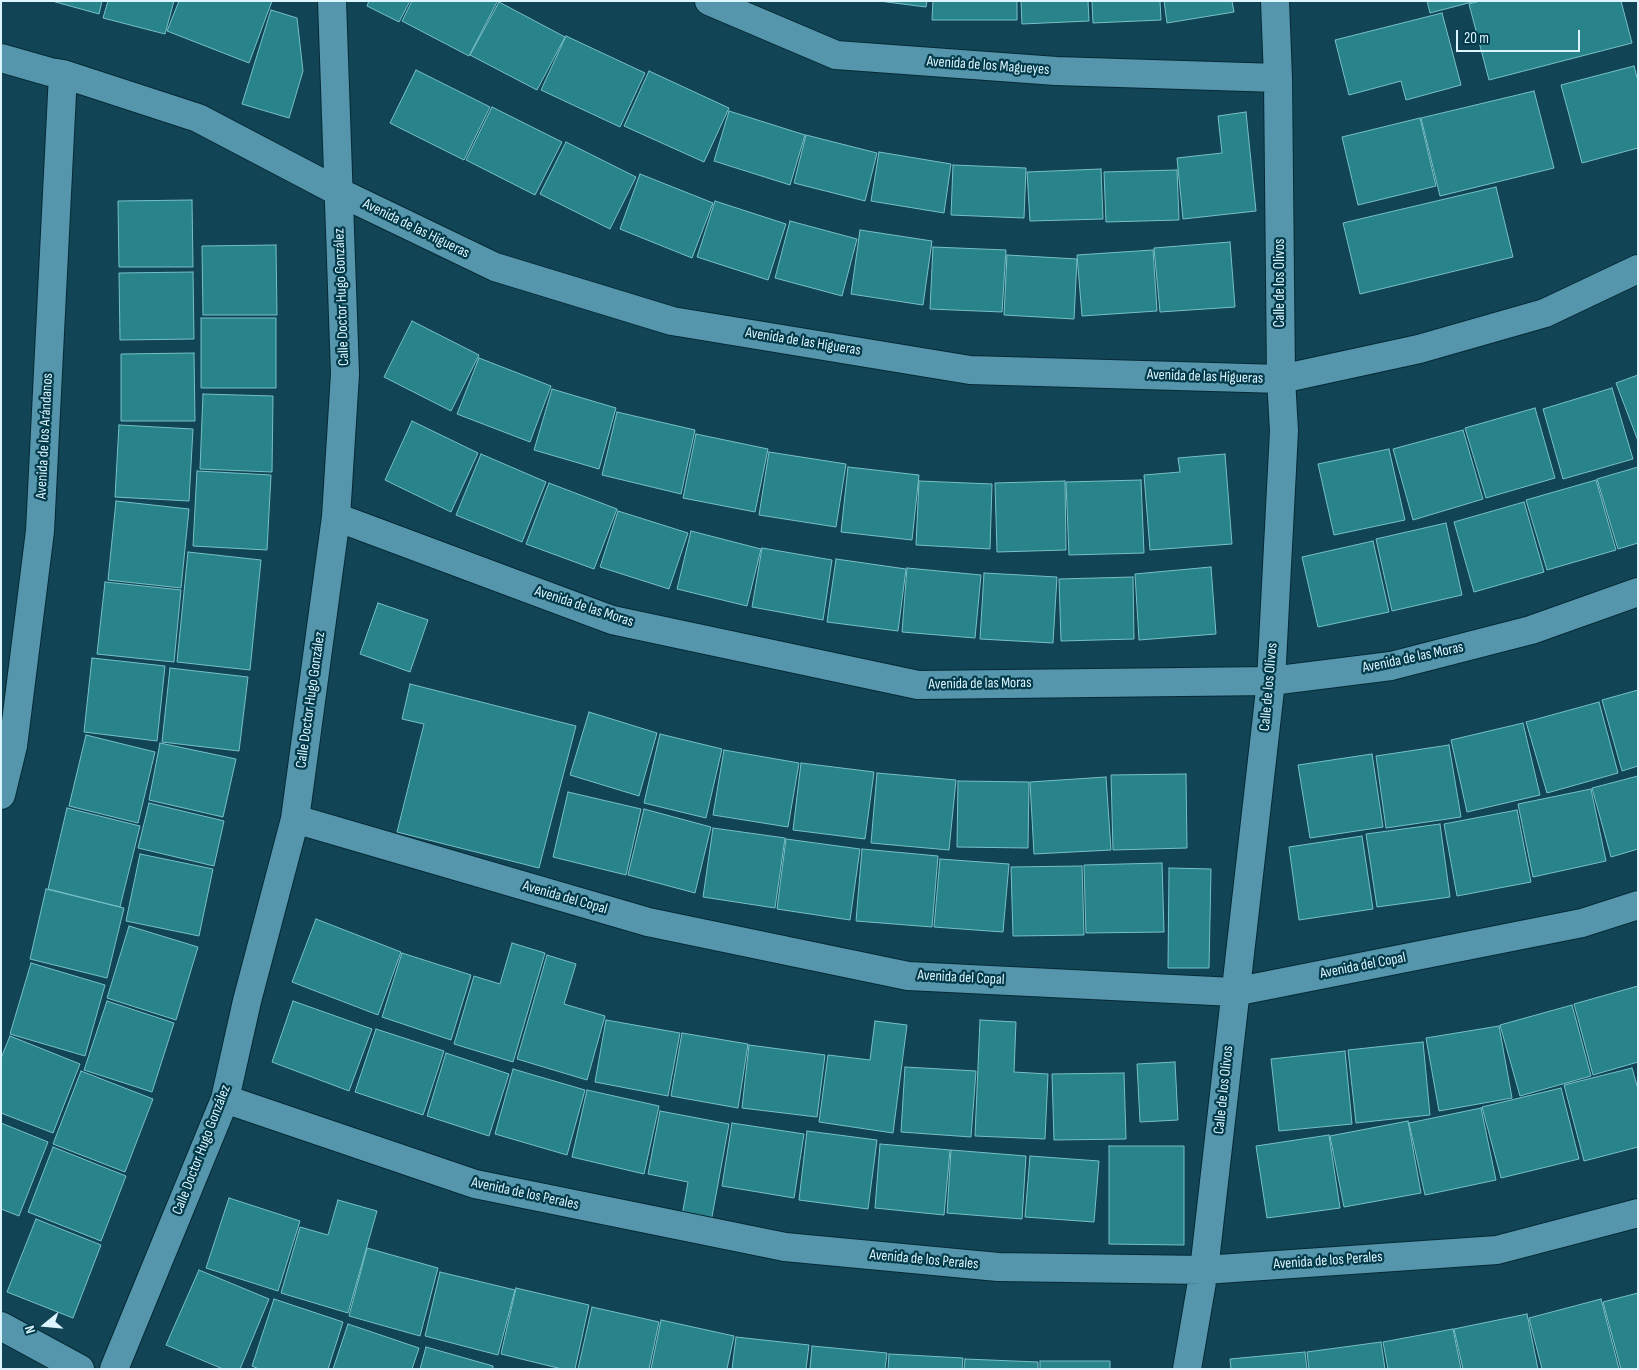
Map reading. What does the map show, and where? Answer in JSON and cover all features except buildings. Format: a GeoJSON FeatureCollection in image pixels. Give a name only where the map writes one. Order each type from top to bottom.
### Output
{"type":"FeatureCollection","features":[{"type":"Feature","properties":{"kind":"street","name":"Calle Doctor Hugo González"},"geometry":{"type":"LineString","coordinates":[[114,1369],[225,1099],[247,1001],[295,818],[336,517],[345,374],[332,1]]}},
{"type":"Feature","properties":{"kind":"street","name":"Avenida de los Magueyes"},"geometry":{"type":"LineString","coordinates":[[709,1],[836,55],[1056,71],[1278,78]]}},
{"type":"Feature","properties":{"kind":"street","name":"Calle de los Olivos"},"geometry":{"type":"LineString","coordinates":[[1187,1369],[1204,1270],[1234,992],[1272,681],[1284,431],[1281,379],[1278,78],[1275,1]]}},
{"type":"Feature","properties":{"kind":"street","name":"Avenida de las Higueras"},"geometry":{"type":"LineString","coordinates":[[1,58],[63,74],[198,118],[339,192],[495,267],[672,321],[970,370],[1281,379],[1419,349],[1545,313],[1638,269]]}},
{"type":"Feature","properties":{"kind":"street","name":"Avenida de los Arándanos"},"geometry":{"type":"LineString","coordinates":[[1,795],[13,746],[40,531],[63,74]]}},
{"type":"Feature","properties":{"kind":"street","name":"Avenida de las Moras"},"geometry":{"type":"LineString","coordinates":[[336,517],[612,620],[918,685],[1272,681],[1391,666],[1531,630],[1638,592]]}},
{"type":"Feature","properties":{"kind":"street","name":"Avenida del Copal"},"geometry":{"type":"LineString","coordinates":[[295,818],[648,922],[908,976],[1234,992],[1582,924],[1638,906]]}},
{"type":"Feature","properties":{"kind":"street","name":"Avenida de los Perales"},"geometry":{"type":"LineString","coordinates":[[225,1099],[475,1184],[785,1247],[998,1267],[1204,1270],[1497,1250],[1638,1213]]}},
{"type":"Feature","properties":{"kind":"street"},"geometry":{"type":"LineString","coordinates":[[1,1326],[80,1369]]}}]}
